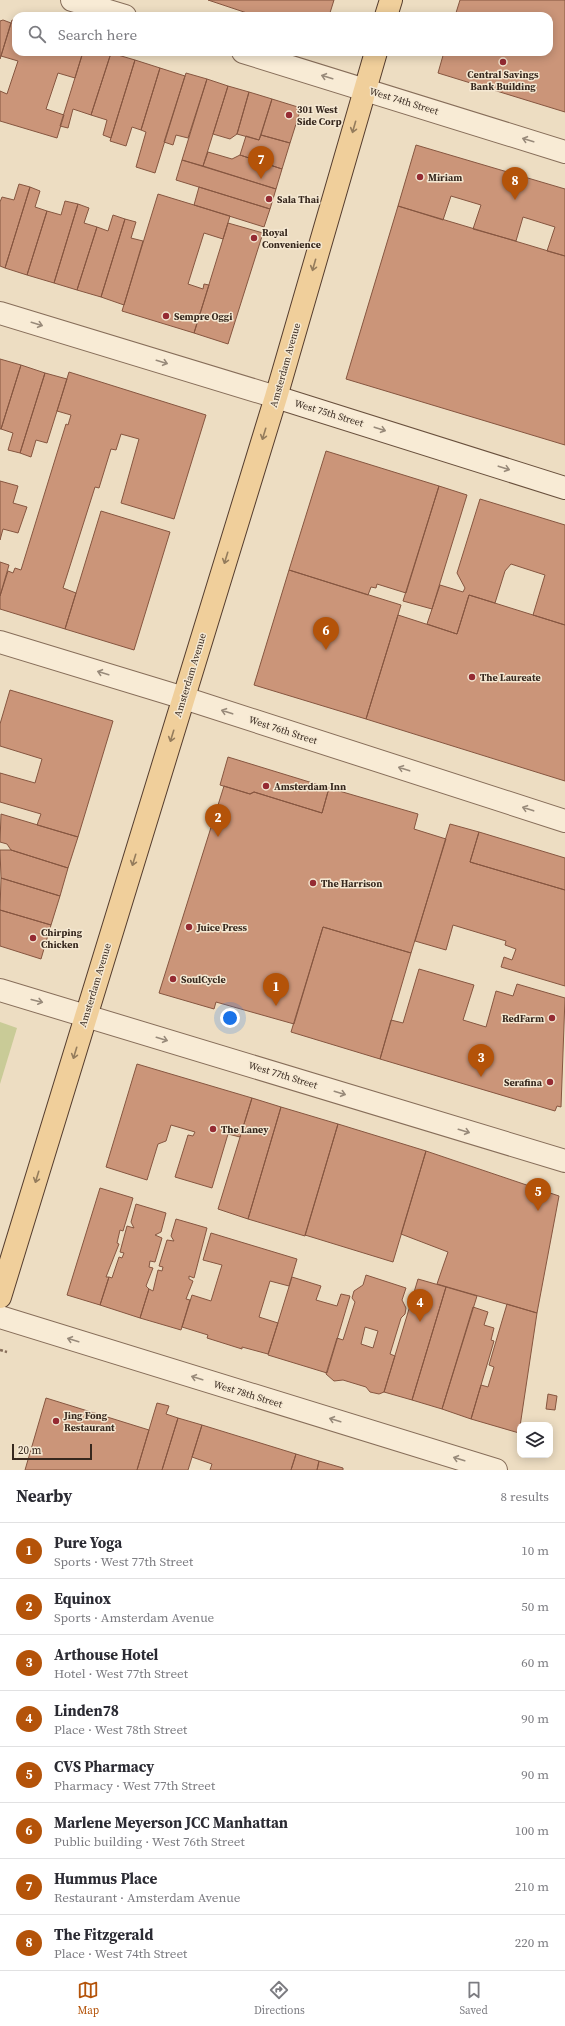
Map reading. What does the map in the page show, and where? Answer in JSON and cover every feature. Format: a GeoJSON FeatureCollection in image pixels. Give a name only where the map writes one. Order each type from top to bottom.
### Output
{"type":"FeatureCollection","features":[{"type":"Feature","properties":{"kind":"main road"},"geometry":{"type":"LineString","coordinates":[[387,12],[391,0]]}},
{"type":"Feature","properties":{"kind":"main road","name":"Amsterdam Avenue"},"geometry":{"type":"LineString","coordinates":[[0,1297],[276,397],[375,56]]}},
{"type":"Feature","properties":{"kind":"street"},"geometry":{"type":"LineString","coordinates":[[72,0],[111,12]]}},
{"type":"Feature","properties":{"kind":"street","name":"West 74th Street"},"geometry":{"type":"LineString","coordinates":[[256,56],[565,152]]}},
{"type":"Feature","properties":{"kind":"street","name":"West 75th Street"},"geometry":{"type":"LineString","coordinates":[[0,313],[276,397],[565,488]]}},
{"type":"Feature","properties":{"kind":"street","name":"West 76th Street"},"geometry":{"type":"LineString","coordinates":[[0,642],[184,698],[565,821]]}},
{"type":"Feature","properties":{"kind":"street","name":"West 77th Street"},"geometry":{"type":"LineString","coordinates":[[0,990],[565,1161]]}},
{"type":"Feature","properties":{"kind":"street","name":"West 78th Street"},"geometry":{"type":"LineString","coordinates":[[0,1318],[496,1470]]}},
{"type":"Feature","properties":{"kind":"path"},"geometry":{"type":"LineString","coordinates":[[0,1350],[7,1352]]}},
{"type":"Feature","properties":{"kind":"green space"},"geometry":{"type":"Polygon","coordinates":[[[0,1022],[17,1028],[0,1084],[0,1022]]]}},
{"type":"Feature","properties":{"kind":"building"},"geometry":{"type":"Polygon","coordinates":[[[208,0],[334,0],[330,12],[244,12],[208,0]]]}},
{"type":"Feature","properties":{"kind":"building","name":"Central Savings Bank Building"},"geometry":{"type":"Polygon","coordinates":[[[460,0],[565,0],[565,112],[438,73],[443,56],[553,56],[553,12],[456,12],[460,0]]]}},
{"type":"Feature","properties":{"kind":"building"},"geometry":{"type":"Polygon","coordinates":[[[3,20],[11,23],[0,59],[0,21],[3,20]]]}},
{"type":"Feature","properties":{"kind":"building"},"geometry":{"type":"Polygon","coordinates":[[[12,20],[12,56],[82,56],[75,78],[58,73],[46,109],[64,115],[57,138],[0,121],[0,91],[7,94],[18,61],[1,56],[12,20]]]}},
{"type":"Feature","properties":{"kind":"building"},"geometry":{"type":"Polygon","coordinates":[[[82,56],[110,56],[91,115],[73,109],[68,128],[60,126],[82,56]]]}},
{"type":"Feature","properties":{"kind":"building"},"geometry":{"type":"Polygon","coordinates":[[[110,56],[121,56],[135,60],[111,138],[103,135],[107,120],[91,115],[110,56]]]}},
{"type":"Feature","properties":{"kind":"building"},"geometry":{"type":"Polygon","coordinates":[[[135,60],[160,68],[141,130],[132,127],[126,146],[110,141],[135,60]]]}},
{"type":"Feature","properties":{"kind":"building"},"geometry":{"type":"Polygon","coordinates":[[[160,68],[185,76],[155,173],[136,167],[146,132],[141,130],[160,68]]]}},
{"type":"Feature","properties":{"kind":"building"},"geometry":{"type":"Polygon","coordinates":[[[186,73],[207,79],[188,138],[176,135],[173,145],[164,142],[186,73]]]}},
{"type":"Feature","properties":{"kind":"building"},"geometry":{"type":"Polygon","coordinates":[[[207,79],[228,86],[203,166],[182,160],[207,79]]]}},
{"type":"Feature","properties":{"kind":"building"},"geometry":{"type":"Polygon","coordinates":[[[228,86],[249,92],[237,134],[230,139],[213,134],[228,86]]]}},
{"type":"Feature","properties":{"kind":"building"},"geometry":{"type":"Polygon","coordinates":[[[249,92],[272,99],[259,140],[237,134],[249,92]]]}},
{"type":"Feature","properties":{"kind":"building"},"geometry":{"type":"Polygon","coordinates":[[[272,99],[301,108],[290,143],[261,135],[272,99]]]}},
{"type":"Feature","properties":{"kind":"building"},"geometry":{"type":"Polygon","coordinates":[[[261,135],[290,143],[282,169],[240,155],[246,136],[259,140],[261,135]]]}},
{"type":"Feature","properties":{"kind":"building"},"geometry":{"type":"Polygon","coordinates":[[[416,145],[565,189],[565,256],[547,251],[555,227],[523,217],[516,241],[473,229],[481,205],[451,196],[443,220],[398,206],[416,145]]]}},
{"type":"Feature","properties":{"kind":"building"},"geometry":{"type":"Polygon","coordinates":[[[208,152],[232,159],[240,155],[282,169],[276,189],[203,166],[208,152]]]}},
{"type":"Feature","properties":{"kind":"building"},"geometry":{"type":"Polygon","coordinates":[[[182,160],[276,189],[270,209],[176,180],[182,160]]]}},
{"type":"Feature","properties":{"kind":"building"},"geometry":{"type":"Polygon","coordinates":[[[19,184],[30,187],[5,268],[0,266],[0,202],[2,197],[14,200],[19,184]]]}},
{"type":"Feature","properties":{"kind":"building"},"geometry":{"type":"Polygon","coordinates":[[[30,187],[40,191],[35,207],[47,211],[27,275],[5,268],[30,187]]]}},
{"type":"Feature","properties":{"kind":"building"},"geometry":{"type":"Polygon","coordinates":[[[199,187],[270,209],[264,227],[194,205],[199,187]]]}},
{"type":"Feature","properties":{"kind":"building"},"geometry":{"type":"Polygon","coordinates":[[[158,194],[230,216],[223,239],[204,233],[188,284],[203,289],[204,284],[209,285],[194,333],[122,311],[158,194]]]}},
{"type":"Feature","properties":{"kind":"building"},"geometry":{"type":"Polygon","coordinates":[[[65,201],[78,204],[54,283],[27,275],[47,211],[61,215],[65,201]]]}},
{"type":"Feature","properties":{"kind":"building"},"geometry":{"type":"Polygon","coordinates":[[[78,204],[89,208],[84,223],[97,227],[77,290],[54,283],[78,204]]]}},
{"type":"Feature","properties":{"kind":"building"},"geometry":{"type":"Polygon","coordinates":[[[398,206],[565,256],[565,445],[346,379],[398,206]]]}},
{"type":"Feature","properties":{"kind":"building"},"geometry":{"type":"Polygon","coordinates":[[[113,215],[125,219],[101,297],[77,290],[97,227],[108,231],[113,215]]]}},
{"type":"Feature","properties":{"kind":"building"},"geometry":{"type":"Polygon","coordinates":[[[125,219],[136,222],[131,238],[143,241],[124,305],[101,297],[125,219]]]}},
{"type":"Feature","properties":{"kind":"building"},"geometry":{"type":"Polygon","coordinates":[[[228,223],[263,233],[228,344],[194,333],[228,223]]]}},
{"type":"Feature","properties":{"kind":"building"},"geometry":{"type":"Polygon","coordinates":[[[0,359],[21,365],[1,429],[0,429],[0,359]]]}},
{"type":"Feature","properties":{"kind":"building"},"geometry":{"type":"Polygon","coordinates":[[[21,365],[45,373],[20,453],[8,450],[13,433],[1,429],[21,365]]]}},
{"type":"Feature","properties":{"kind":"building"},"geometry":{"type":"Polygon","coordinates":[[[69,372],[206,415],[174,519],[121,503],[139,439],[121,434],[116,450],[111,449],[99,488],[95,487],[63,588],[76,593],[65,629],[0,609],[0,596],[8,571],[13,573],[15,568],[21,570],[66,424],[68,425],[71,415],[57,411],[69,372]]]}},
{"type":"Feature","properties":{"kind":"building"},"geometry":{"type":"Polygon","coordinates":[[[45,373],[67,379],[47,443],[36,440],[31,457],[20,453],[45,373]]]}},
{"type":"Feature","properties":{"kind":"building"},"geometry":{"type":"Polygon","coordinates":[[[326,451],[439,486],[406,593],[377,584],[376,588],[371,587],[368,595],[289,570],[326,451]]]}},
{"type":"Feature","properties":{"kind":"building"},"geometry":{"type":"Polygon","coordinates":[[[0,481],[18,486],[13,503],[27,507],[18,533],[3,529],[0,540],[0,481]]]}},
{"type":"Feature","properties":{"kind":"building"},"geometry":{"type":"Polygon","coordinates":[[[439,486],[467,495],[432,609],[403,601],[439,486]]]}},
{"type":"Feature","properties":{"kind":"building"},"geometry":{"type":"Polygon","coordinates":[[[480,499],[565,525],[565,625],[533,615],[545,575],[511,564],[505,571],[495,603],[469,595],[457,634],[427,624],[440,585],[463,592],[465,588],[457,573],[480,499]]]}},
{"type":"Feature","properties":{"kind":"building"},"geometry":{"type":"Polygon","coordinates":[[[101,511],[170,532],[134,650],[65,629],[101,511]]]}},
{"type":"Feature","properties":{"kind":"building"},"geometry":{"type":"Polygon","coordinates":[[[0,562],[9,565],[0,596],[0,562]]]}},
{"type":"Feature","properties":{"kind":"building"},"geometry":{"type":"Polygon","coordinates":[[[289,570],[401,605],[366,719],[254,685],[289,570]]]}},
{"type":"Feature","properties":{"kind":"building","name":"The Laureate"},"geometry":{"type":"Polygon","coordinates":[[[469,595],[565,625],[565,781],[366,719],[398,615],[457,634],[469,595]]]}},
{"type":"Feature","properties":{"kind":"building"},"geometry":{"type":"Polygon","coordinates":[[[10,690],[113,721],[78,837],[37,825],[41,814],[0,802],[0,773],[35,783],[42,759],[0,746],[0,724],[10,690]]]}},
{"type":"Feature","properties":{"kind":"building"},"geometry":{"type":"Polygon","coordinates":[[[228,757],[329,788],[322,813],[254,792],[250,794],[220,785],[228,757]]]}},
{"type":"Feature","properties":{"kind":"building","name":"The Harrison"},"geometry":{"type":"Polygon","coordinates":[[[224,786],[250,794],[254,792],[322,813],[329,788],[418,814],[414,829],[446,839],[411,953],[323,927],[294,1024],[216,1002],[214,1009],[159,993],[224,786]]]}},
{"type":"Feature","properties":{"kind":"building"},"geometry":{"type":"Polygon","coordinates":[[[1,814],[78,837],[68,868],[11,850],[7,844],[0,842],[1,814]]]}},
{"type":"Feature","properties":{"kind":"building"},"geometry":{"type":"Polygon","coordinates":[[[450,824],[479,832],[470,862],[565,890],[565,986],[501,967],[504,957],[512,960],[516,949],[505,945],[506,941],[453,925],[446,950],[415,941],[450,824]]]}},
{"type":"Feature","properties":{"kind":"building"},"geometry":{"type":"Polygon","coordinates":[[[479,832],[565,858],[565,890],[470,862],[479,832]]]}},
{"type":"Feature","properties":{"kind":"building"},"geometry":{"type":"Polygon","coordinates":[[[0,850],[11,850],[68,868],[60,896],[1,878],[0,850]]]}},
{"type":"Feature","properties":{"kind":"building"},"geometry":{"type":"Polygon","coordinates":[[[1,878],[60,896],[51,925],[0,910],[1,878]]]}},
{"type":"Feature","properties":{"kind":"building"},"geometry":{"type":"Polygon","coordinates":[[[0,910],[51,925],[41,959],[0,946],[0,910]]]}},
{"type":"Feature","properties":{"kind":"building"},"geometry":{"type":"Polygon","coordinates":[[[323,927],[411,953],[380,1059],[291,1032],[323,927]]]}},
{"type":"Feature","properties":{"kind":"building"},"geometry":{"type":"Polygon","coordinates":[[[419,969],[474,985],[463,1020],[486,1027],[496,991],[513,996],[517,984],[565,998],[561,1107],[557,1106],[555,1111],[380,1059],[391,1020],[403,1023],[419,969]]]}},
{"type":"Feature","properties":{"kind":"building","name":"The Laney"},"geometry":{"type":"Polygon","coordinates":[[[137,1064],[252,1098],[240,1137],[228,1134],[212,1188],[175,1177],[188,1135],[193,1136],[195,1132],[171,1125],[166,1141],[158,1144],[147,1180],[106,1167],[137,1064]]]}},
{"type":"Feature","properties":{"kind":"building"},"geometry":{"type":"Polygon","coordinates":[[[252,1098],[281,1107],[248,1219],[218,1209],[252,1098]]]}},
{"type":"Feature","properties":{"kind":"building"},"geometry":{"type":"Polygon","coordinates":[[[281,1107],[338,1124],[305,1236],[248,1219],[281,1107]]]}},
{"type":"Feature","properties":{"kind":"building"},"geometry":{"type":"Polygon","coordinates":[[[338,1124],[426,1151],[393,1262],[305,1235],[338,1124]]]}},
{"type":"Feature","properties":{"kind":"building"},"geometry":{"type":"Polygon","coordinates":[[[426,1151],[559,1196],[537,1313],[437,1284],[448,1252],[401,1234],[426,1151]]]}},
{"type":"Feature","properties":{"kind":"building"},"geometry":{"type":"Polygon","coordinates":[[[100,1188],[133,1198],[123,1231],[120,1230],[117,1243],[119,1244],[106,1277],[109,1277],[100,1305],[67,1295],[100,1188]]]}},
{"type":"Feature","properties":{"kind":"building"},"geometry":{"type":"Polygon","coordinates":[[[136,1204],[166,1213],[161,1232],[155,1235],[162,1238],[155,1262],[150,1261],[149,1267],[153,1268],[146,1286],[149,1289],[140,1318],[100,1305],[109,1277],[112,1278],[119,1257],[122,1258],[124,1253],[120,1252],[127,1226],[134,1228],[131,1222],[136,1204]]]}},
{"type":"Feature","properties":{"kind":"building"},"geometry":{"type":"Polygon","coordinates":[[[176,1219],[207,1228],[194,1278],[189,1276],[189,1279],[193,1281],[186,1299],[190,1300],[181,1330],[140,1318],[149,1289],[153,1291],[158,1270],[162,1271],[163,1267],[159,1266],[167,1240],[174,1241],[171,1236],[176,1219]]]}},
{"type":"Feature","properties":{"kind":"building"},"geometry":{"type":"Polygon","coordinates":[[[211,1233],[297,1259],[289,1286],[270,1281],[259,1317],[278,1323],[268,1354],[242,1347],[242,1349],[207,1338],[208,1335],[182,1327],[192,1295],[211,1301],[222,1265],[203,1260],[211,1233]]]}},
{"type":"Feature","properties":{"kind":"building"},"geometry":{"type":"Polygon","coordinates":[[[366,1275],[406,1288],[402,1300],[406,1308],[405,1314],[401,1318],[390,1354],[395,1356],[384,1392],[379,1394],[370,1392],[366,1387],[343,1380],[334,1381],[326,1374],[337,1338],[343,1340],[355,1302],[352,1298],[354,1291],[363,1285],[366,1275]],[[365,1327],[361,1344],[373,1348],[378,1331],[365,1327]]]}},
{"type":"Feature","properties":{"kind":"building"},"geometry":{"type":"Polygon","coordinates":[[[292,1277],[321,1286],[316,1300],[337,1306],[341,1294],[350,1296],[327,1373],[268,1355],[292,1277]]]}},
{"type":"Feature","properties":{"kind":"building"},"geometry":{"type":"Polygon","coordinates":[[[418,1279],[446,1287],[412,1400],[384,1392],[418,1279]]]}},
{"type":"Feature","properties":{"kind":"building"},"geometry":{"type":"Polygon","coordinates":[[[446,1287],[477,1296],[442,1409],[412,1400],[446,1287]]]}},
{"type":"Feature","properties":{"kind":"building"},"geometry":{"type":"Polygon","coordinates":[[[507,1304],[537,1313],[521,1422],[517,1422],[517,1432],[471,1419],[481,1385],[488,1387],[494,1367],[489,1365],[507,1304]]]}},
{"type":"Feature","properties":{"kind":"building"},"geometry":{"type":"Polygon","coordinates":[[[473,1307],[488,1312],[484,1325],[494,1328],[491,1340],[494,1341],[471,1419],[442,1409],[473,1307]]]}},
{"type":"Feature","properties":{"kind":"building"},"geometry":{"type":"Polygon","coordinates":[[[548,1394],[557,1396],[555,1410],[546,1409],[548,1394]]]}},
{"type":"Feature","properties":{"kind":"building"},"geometry":{"type":"Polygon","coordinates":[[[46,1398],[149,1430],[137,1470],[25,1470],[46,1398]]]}},
{"type":"Feature","properties":{"kind":"building"},"geometry":{"type":"Polygon","coordinates":[[[157,1403],[169,1406],[166,1414],[178,1418],[162,1470],[137,1470],[157,1403]]]}},
{"type":"Feature","properties":{"kind":"building"},"geometry":{"type":"Polygon","coordinates":[[[178,1418],[202,1425],[188,1470],[162,1470],[178,1418]]]}},
{"type":"Feature","properties":{"kind":"building"},"geometry":{"type":"Polygon","coordinates":[[[202,1425],[296,1454],[291,1470],[210,1470],[212,1464],[192,1457],[202,1425]]]}},
{"type":"Feature","properties":{"kind":"building"},"geometry":{"type":"Polygon","coordinates":[[[296,1454],[319,1461],[317,1470],[291,1470],[296,1454]]]}},
{"type":"Feature","properties":{"kind":"building"},"geometry":{"type":"Polygon","coordinates":[[[319,1461],[343,1468],[343,1470],[317,1470],[319,1461]]]}},
{"type":"Feature","properties":{"kind":"place","name":"Central Savings Bank Building"},"geometry":{"type":"Point","coordinates":[503,62]}},
{"type":"Feature","properties":{"kind":"place","name":"301 West Side Corp"},"geometry":{"type":"Point","coordinates":[289,115]}},
{"type":"Feature","properties":{"kind":"place","name":"Miriam"},"geometry":{"type":"Point","coordinates":[420,177]}},
{"type":"Feature","properties":{"kind":"place","name":"Hummus Place"},"geometry":{"type":"Point","coordinates":[261,179]}},
{"type":"Feature","properties":{"kind":"place","name":"Sala Thai"},"geometry":{"type":"Point","coordinates":[269,199]}},
{"type":"Feature","properties":{"kind":"place","name":"The Fitzgerald"},"geometry":{"type":"Point","coordinates":[515,200]}},
{"type":"Feature","properties":{"kind":"place","name":"Royal Convenience"},"geometry":{"type":"Point","coordinates":[254,238]}},
{"type":"Feature","properties":{"kind":"place","name":"Sempre Oggi"},"geometry":{"type":"Point","coordinates":[166,316]}},
{"type":"Feature","properties":{"kind":"place","name":"Marlene Meyerson JCC Manhattan"},"geometry":{"type":"Point","coordinates":[326,650]}},
{"type":"Feature","properties":{"kind":"place","name":"The Laureate"},"geometry":{"type":"Point","coordinates":[472,677]}},
{"type":"Feature","properties":{"kind":"place","name":"Amsterdam Inn"},"geometry":{"type":"Point","coordinates":[266,786]}},
{"type":"Feature","properties":{"kind":"place","name":"Equinox"},"geometry":{"type":"Point","coordinates":[218,837]}},
{"type":"Feature","properties":{"kind":"place","name":"The Harrison"},"geometry":{"type":"Point","coordinates":[313,883]}},
{"type":"Feature","properties":{"kind":"place","name":"Juice Press"},"geometry":{"type":"Point","coordinates":[189,927]}},
{"type":"Feature","properties":{"kind":"place","name":"Chirping Chicken"},"geometry":{"type":"Point","coordinates":[33,938]}},
{"type":"Feature","properties":{"kind":"place","name":"SoulCycle"},"geometry":{"type":"Point","coordinates":[173,979]}},
{"type":"Feature","properties":{"kind":"place","name":"Pure Yoga"},"geometry":{"type":"Point","coordinates":[276,1006]}},
{"type":"Feature","properties":{"kind":"place","name":"RedFarm"},"geometry":{"type":"Point","coordinates":[552,1018]}},
{"type":"Feature","properties":{"kind":"place","name":"Arthouse Hotel"},"geometry":{"type":"Point","coordinates":[481,1077]}},
{"type":"Feature","properties":{"kind":"place","name":"Serafina"},"geometry":{"type":"Point","coordinates":[550,1082]}},
{"type":"Feature","properties":{"kind":"place","name":"The Laney"},"geometry":{"type":"Point","coordinates":[213,1129]}},
{"type":"Feature","properties":{"kind":"place","name":"CVS Pharmacy"},"geometry":{"type":"Point","coordinates":[538,1211]}},
{"type":"Feature","properties":{"kind":"place","name":"Linden78"},"geometry":{"type":"Point","coordinates":[420,1322]}},
{"type":"Feature","properties":{"kind":"place","name":"Jing Fong Restaurant"},"geometry":{"type":"Point","coordinates":[56,1421]}}]}
